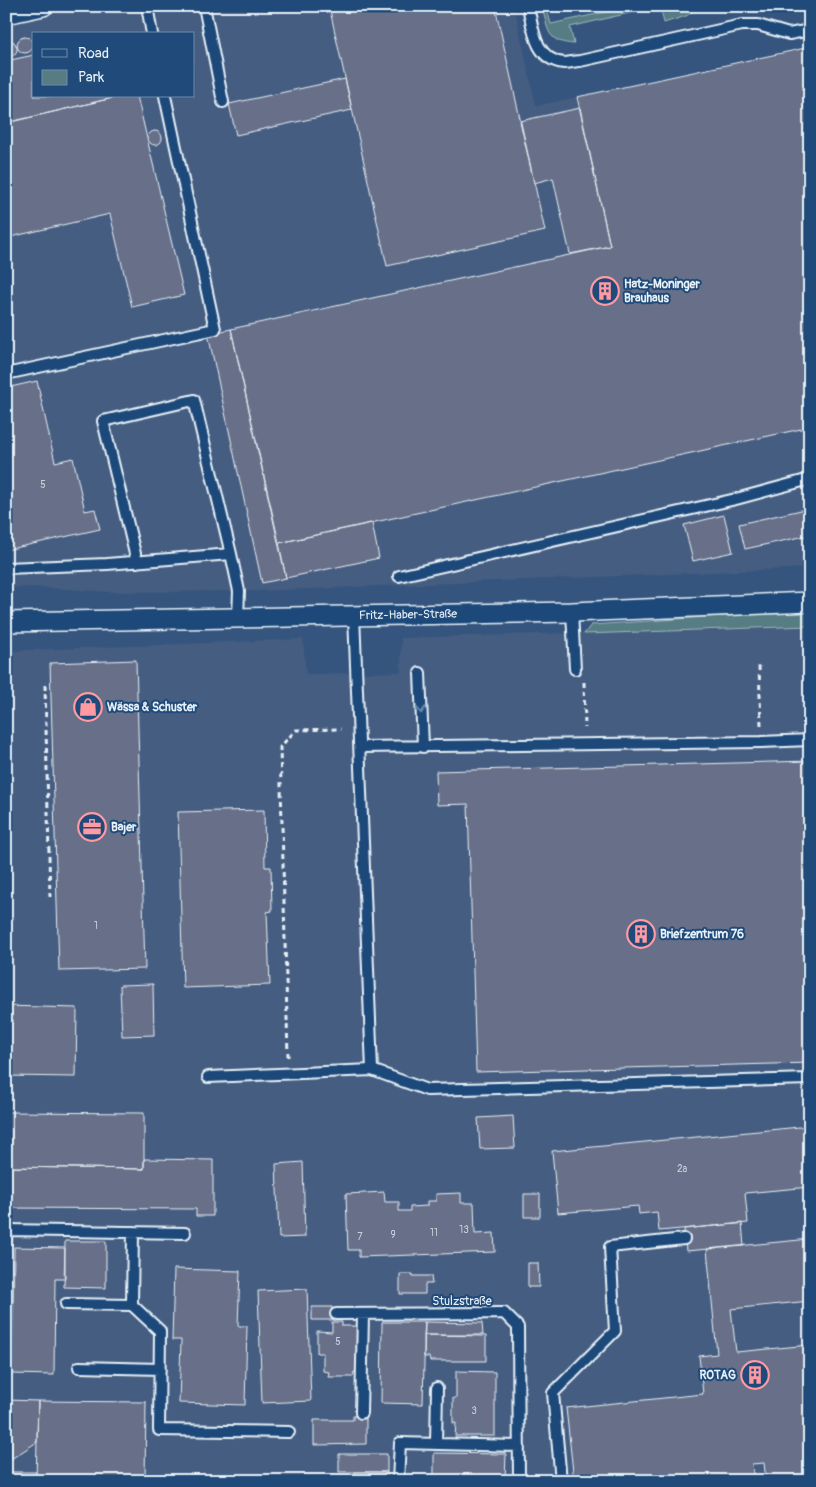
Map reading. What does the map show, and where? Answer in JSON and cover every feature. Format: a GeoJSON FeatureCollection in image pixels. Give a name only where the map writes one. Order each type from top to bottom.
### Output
{"type":"FeatureCollection","features":[{"type":"Feature","properties":{"kind":"street"},"geometry":{"type":"LineString","coordinates":[[6,14],[43,6]]}},
{"type":"Feature","properties":{"kind":"street","name":"Fritz-Haber-Straße"},"geometry":{"type":"LineString","coordinates":[[6,622],[572,612],[810,602]]}},
{"type":"Feature","properties":{"kind":"lane"},"geometry":{"type":"LineString","coordinates":[[147,6],[152,32]]}},
{"type":"Feature","properties":{"kind":"lane"},"geometry":{"type":"LineString","coordinates":[[204,6],[223,102]]}},
{"type":"Feature","properties":{"kind":"lane"},"geometry":{"type":"LineString","coordinates":[[528,6],[538,46],[550,58],[564,63],[742,25],[758,26],[789,34],[810,30]]}},
{"type":"Feature","properties":{"kind":"lane"},"geometry":{"type":"LineString","coordinates":[[6,374],[215,328],[165,98]]}},
{"type":"Feature","properties":{"kind":"lane"},"geometry":{"type":"LineString","coordinates":[[137,562],[104,421],[194,400],[239,591],[238,618]]}},
{"type":"Feature","properties":{"kind":"lane"},"geometry":{"type":"LineString","coordinates":[[399,576],[736,499],[810,479]]}},
{"type":"Feature","properties":{"kind":"lane"},"geometry":{"type":"LineString","coordinates":[[6,568],[137,562],[231,554]]}},
{"type":"Feature","properties":{"kind":"lane"},"geometry":{"type":"LineString","coordinates":[[572,612],[575,669]]}},
{"type":"Feature","properties":{"kind":"lane"},"geometry":{"type":"LineString","coordinates":[[354,615],[360,728],[372,1070]]}},
{"type":"Feature","properties":{"kind":"lane"},"geometry":{"type":"LineString","coordinates":[[420,673],[423,747]]}},
{"type":"Feature","properties":{"kind":"lane"},"geometry":{"type":"LineString","coordinates":[[360,747],[810,740]]}},
{"type":"Feature","properties":{"kind":"lane"},"geometry":{"type":"LineString","coordinates":[[208,1078],[372,1070],[427,1090],[810,1079]]}},
{"type":"Feature","properties":{"kind":"lane"},"geometry":{"type":"LineString","coordinates":[[6,1240],[6,1230],[185,1233]]}},
{"type":"Feature","properties":{"kind":"lane"},"geometry":{"type":"LineString","coordinates":[[132,1305],[133,1232]]}},
{"type":"Feature","properties":{"kind":"lane"},"geometry":{"type":"LineString","coordinates":[[560,1481],[553,1393],[615,1331],[610,1247],[684,1239]]}},
{"type":"Feature","properties":{"kind":"lane"},"geometry":{"type":"LineString","coordinates":[[66,1304],[132,1305],[160,1331],[159,1430],[289,1432]]}},
{"type":"Feature","properties":{"kind":"lane","name":"Stulzstraße"},"geometry":{"type":"LineString","coordinates":[[336,1314],[504,1313],[518,1327],[519,1481]]}},
{"type":"Feature","properties":{"kind":"lane"},"geometry":{"type":"LineString","coordinates":[[360,1413],[363,1314]]}},
{"type":"Feature","properties":{"kind":"lane"},"geometry":{"type":"LineString","coordinates":[[79,1367],[160,1369]]}},
{"type":"Feature","properties":{"kind":"lane"},"geometry":{"type":"LineString","coordinates":[[436,1444],[438,1388]]}},
{"type":"Feature","properties":{"kind":"lane"},"geometry":{"type":"LineString","coordinates":[[398,1481],[400,1443],[519,1446]]}},
{"type":"Feature","properties":{"kind":"path"},"geometry":{"type":"LineString","coordinates":[[759,666],[761,742]]}},
{"type":"Feature","properties":{"kind":"path"},"geometry":{"type":"LineString","coordinates":[[584,678],[586,744]]}},
{"type":"Feature","properties":{"kind":"path"},"geometry":{"type":"LineString","coordinates":[[45,685],[50,897]]}},
{"type":"Feature","properties":{"kind":"path"},"geometry":{"type":"LineString","coordinates":[[288,1074],[280,747],[296,730],[360,728]]}},
{"type":"Feature","properties":{"kind":"shaded area","name":"Hatz-Moninger Brauhaus"},"geometry":{"type":"Polygon","coordinates":[[[6,6],[514,6],[536,106],[810,47],[810,568],[261,591],[112,592],[32,587],[6,588],[6,6]]]}},
{"type":"Feature","properties":{"kind":"shaded area"},"geometry":{"type":"Polygon","coordinates":[[[810,626],[810,1481],[6,1481],[6,651],[303,639],[306,674],[401,672],[401,638],[810,626]]]}},
{"type":"Feature","properties":{"kind":"green space"},"geometry":{"type":"Polygon","coordinates":[[[633,6],[659,6],[570,27],[574,44],[565,43],[554,38],[548,30],[543,9],[547,9],[551,24],[633,6]]]}},
{"type":"Feature","properties":{"kind":"green space"},"geometry":{"type":"Polygon","coordinates":[[[660,6],[702,6],[686,16],[664,23],[660,6]]]}},
{"type":"Feature","properties":{"kind":"green space"},"geometry":{"type":"Polygon","coordinates":[[[810,612],[810,626],[584,634],[591,625],[810,612]]]}},
{"type":"Feature","properties":{"kind":"building"},"geometry":{"type":"Polygon","coordinates":[[[329,6],[495,6],[545,231],[387,266],[329,6]]]}},
{"type":"Feature","properties":{"kind":"building"},"geometry":{"type":"Polygon","coordinates":[[[25,37],[30,40],[32,48],[28,52],[22,52],[18,48],[18,42],[22,38],[25,37]]]}},
{"type":"Feature","properties":{"kind":"building"},"geometry":{"type":"Polygon","coordinates":[[[6,41],[14,42],[17,51],[14,55],[9,56],[6,55],[6,41]]]}},
{"type":"Feature","properties":{"kind":"building","name":"Hatz-Moninger Brauhaus"},"geometry":{"type":"Polygon","coordinates":[[[810,47],[810,427],[279,543],[231,329],[610,246],[577,97],[810,47]]]}},
{"type":"Feature","properties":{"kind":"building"},"geometry":{"type":"Polygon","coordinates":[[[32,55],[32,98],[112,98],[6,123],[6,61],[32,55]]]}},
{"type":"Feature","properties":{"kind":"building"},"geometry":{"type":"Polygon","coordinates":[[[345,79],[352,110],[236,135],[229,104],[345,79]]]}},
{"type":"Feature","properties":{"kind":"building"},"geometry":{"type":"Polygon","coordinates":[[[112,98],[137,98],[184,295],[132,307],[110,214],[6,238],[6,123],[112,98]]]}},
{"type":"Feature","properties":{"kind":"building"},"geometry":{"type":"Polygon","coordinates":[[[580,108],[610,246],[570,254],[553,178],[534,183],[520,121],[580,108]]]}},
{"type":"Feature","properties":{"kind":"building"},"geometry":{"type":"Polygon","coordinates":[[[152,131],[158,131],[162,138],[158,145],[152,145],[148,141],[148,135],[152,131]]]}},
{"type":"Feature","properties":{"kind":"building"},"geometry":{"type":"Polygon","coordinates":[[[231,329],[286,578],[262,583],[208,334],[231,329]]]}},
{"type":"Feature","properties":{"kind":"building"},"geometry":{"type":"Polygon","coordinates":[[[37,381],[55,462],[73,458],[85,511],[95,509],[100,529],[6,550],[6,388],[37,381]]]}},
{"type":"Feature","properties":{"kind":"building"},"geometry":{"type":"Polygon","coordinates":[[[810,508],[810,535],[745,549],[739,524],[810,508]]]}},
{"type":"Feature","properties":{"kind":"building"},"geometry":{"type":"Polygon","coordinates":[[[724,515],[733,552],[693,561],[684,525],[724,515]]]}},
{"type":"Feature","properties":{"kind":"building"},"geometry":{"type":"Polygon","coordinates":[[[372,523],[379,558],[286,578],[279,543],[372,523]]]}},
{"type":"Feature","properties":{"kind":"building"},"geometry":{"type":"Polygon","coordinates":[[[136,660],[145,969],[59,971],[50,663],[136,660]]]}},
{"type":"Feature","properties":{"kind":"building","name":"Briefzentrum 76"},"geometry":{"type":"Polygon","coordinates":[[[810,761],[810,1063],[476,1072],[468,804],[437,805],[436,771],[810,761]]]}},
{"type":"Feature","properties":{"kind":"building"},"geometry":{"type":"Polygon","coordinates":[[[264,810],[265,867],[271,867],[272,911],[267,912],[270,985],[183,988],[178,812],[264,810]]]}},
{"type":"Feature","properties":{"kind":"building"},"geometry":{"type":"Polygon","coordinates":[[[153,984],[154,1035],[122,1036],[120,985],[153,984]]]}},
{"type":"Feature","properties":{"kind":"building"},"geometry":{"type":"Polygon","coordinates":[[[6,1006],[77,1008],[76,1077],[6,1076],[6,1006]]]}},
{"type":"Feature","properties":{"kind":"building"},"geometry":{"type":"Polygon","coordinates":[[[6,1112],[144,1113],[144,1169],[6,1167],[6,1112]]]}},
{"type":"Feature","properties":{"kind":"building"},"geometry":{"type":"Polygon","coordinates":[[[513,1116],[515,1148],[480,1149],[478,1118],[513,1116]]]}},
{"type":"Feature","properties":{"kind":"building"},"geometry":{"type":"Polygon","coordinates":[[[810,1126],[810,1187],[745,1193],[748,1223],[659,1231],[657,1212],[639,1214],[638,1206],[558,1213],[552,1151],[810,1126]]]}},
{"type":"Feature","properties":{"kind":"building"},"geometry":{"type":"Polygon","coordinates":[[[144,1159],[213,1160],[213,1216],[196,1216],[196,1209],[6,1208],[6,1167],[144,1169],[144,1159]]]}},
{"type":"Feature","properties":{"kind":"building"},"geometry":{"type":"Polygon","coordinates":[[[303,1162],[305,1237],[279,1238],[276,1164],[303,1162]]]}},
{"type":"Feature","properties":{"kind":"building"},"geometry":{"type":"Polygon","coordinates":[[[384,1192],[385,1202],[399,1202],[399,1211],[410,1211],[410,1207],[427,1206],[427,1201],[436,1201],[436,1194],[461,1193],[461,1203],[474,1203],[475,1234],[494,1233],[495,1252],[359,1257],[359,1250],[348,1250],[346,1194],[384,1192]]]}},
{"type":"Feature","properties":{"kind":"building"},"geometry":{"type":"Polygon","coordinates":[[[524,1194],[540,1194],[540,1217],[524,1217],[524,1194]]]}},
{"type":"Feature","properties":{"kind":"building"},"geometry":{"type":"Polygon","coordinates":[[[742,1223],[744,1246],[686,1251],[684,1229],[742,1223]]]}},
{"type":"Feature","properties":{"kind":"building","name":"ROTAG"},"geometry":{"type":"Polygon","coordinates":[[[810,1239],[810,1301],[731,1309],[736,1352],[810,1345],[810,1481],[766,1481],[764,1463],[752,1464],[754,1481],[574,1481],[566,1408],[703,1394],[699,1356],[717,1354],[707,1249],[810,1239]]]}},
{"type":"Feature","properties":{"kind":"building"},"geometry":{"type":"Polygon","coordinates":[[[65,1241],[106,1241],[106,1288],[64,1287],[65,1241]]]}},
{"type":"Feature","properties":{"kind":"building"},"geometry":{"type":"Polygon","coordinates":[[[14,1247],[65,1248],[65,1279],[55,1279],[54,1375],[12,1374],[14,1247]]]}},
{"type":"Feature","properties":{"kind":"building"},"geometry":{"type":"Polygon","coordinates":[[[528,1263],[538,1263],[539,1287],[528,1287],[528,1263]]]}},
{"type":"Feature","properties":{"kind":"building"},"geometry":{"type":"Polygon","coordinates":[[[174,1269],[240,1271],[238,1326],[247,1326],[245,1405],[179,1403],[181,1340],[172,1340],[174,1269]]]}},
{"type":"Feature","properties":{"kind":"building"},"geometry":{"type":"Polygon","coordinates":[[[400,1274],[431,1276],[432,1284],[425,1284],[425,1294],[400,1294],[400,1274]]]}},
{"type":"Feature","properties":{"kind":"building"},"geometry":{"type":"Polygon","coordinates":[[[307,1289],[311,1401],[262,1403],[258,1291],[307,1289]]]}},
{"type":"Feature","properties":{"kind":"building"},"geometry":{"type":"Polygon","coordinates":[[[312,1307],[332,1307],[332,1320],[312,1320],[312,1307]]]}},
{"type":"Feature","properties":{"kind":"building"},"geometry":{"type":"Polygon","coordinates":[[[332,1322],[342,1322],[342,1326],[359,1326],[358,1372],[354,1372],[353,1377],[328,1377],[329,1372],[323,1371],[323,1353],[317,1353],[317,1331],[332,1332],[332,1322]]]}},
{"type":"Feature","properties":{"kind":"building"},"geometry":{"type":"Polygon","coordinates":[[[382,1322],[425,1322],[423,1404],[381,1403],[382,1322]]]}},
{"type":"Feature","properties":{"kind":"building"},"geometry":{"type":"Polygon","coordinates":[[[425,1322],[482,1323],[483,1335],[424,1335],[425,1322]]]}},
{"type":"Feature","properties":{"kind":"building"},"geometry":{"type":"Polygon","coordinates":[[[424,1335],[486,1336],[486,1361],[430,1361],[429,1357],[424,1357],[424,1335]]]}},
{"type":"Feature","properties":{"kind":"building"},"geometry":{"type":"Polygon","coordinates":[[[456,1371],[495,1372],[495,1436],[455,1436],[456,1423],[453,1423],[453,1398],[456,1398],[456,1371]]]}},
{"type":"Feature","properties":{"kind":"building"},"geometry":{"type":"Polygon","coordinates":[[[6,1400],[38,1401],[37,1442],[11,1459],[12,1407],[6,1407],[6,1400]]]}},
{"type":"Feature","properties":{"kind":"building"},"geometry":{"type":"Polygon","coordinates":[[[38,1401],[146,1402],[145,1481],[36,1481],[38,1401]]]}},
{"type":"Feature","properties":{"kind":"building"},"geometry":{"type":"Polygon","coordinates":[[[6,1407],[12,1407],[11,1459],[6,1459],[6,1407]]]}},
{"type":"Feature","properties":{"kind":"building"},"geometry":{"type":"Polygon","coordinates":[[[353,1416],[366,1416],[366,1444],[314,1445],[314,1420],[353,1420],[353,1416]]]}},
{"type":"Feature","properties":{"kind":"building"},"geometry":{"type":"Polygon","coordinates":[[[434,1453],[506,1454],[505,1481],[434,1481],[434,1453]]]}},
{"type":"Feature","properties":{"kind":"building"},"geometry":{"type":"Polygon","coordinates":[[[339,1454],[387,1454],[387,1472],[339,1472],[339,1454]]]}},
{"type":"Feature","properties":{"kind":"building"},"geometry":{"type":"Polygon","coordinates":[[[6,1472],[36,1472],[36,1481],[6,1481],[6,1472]]]}},
{"type":"Feature","properties":{"kind":"building"},"geometry":{"type":"Polygon","coordinates":[[[355,1472],[387,1472],[387,1481],[355,1481],[355,1472]]]}},
{"type":"Feature","properties":{"kind":"place","name":"Hatz-Moninger Brauhaus"},"geometry":{"type":"Point","coordinates":[605,291]}},
{"type":"Feature","properties":{"kind":"place","name":"Wässa & Schuster"},"geometry":{"type":"Point","coordinates":[88,707]}},
{"type":"Feature","properties":{"kind":"place","name":"Bajer"},"geometry":{"type":"Point","coordinates":[92,827]}},
{"type":"Feature","properties":{"kind":"place","name":"Briefzentrum 76"},"geometry":{"type":"Point","coordinates":[641,934]}},
{"type":"Feature","properties":{"kind":"place","name":"ROTAG"},"geometry":{"type":"Point","coordinates":[755,1375]}}]}
